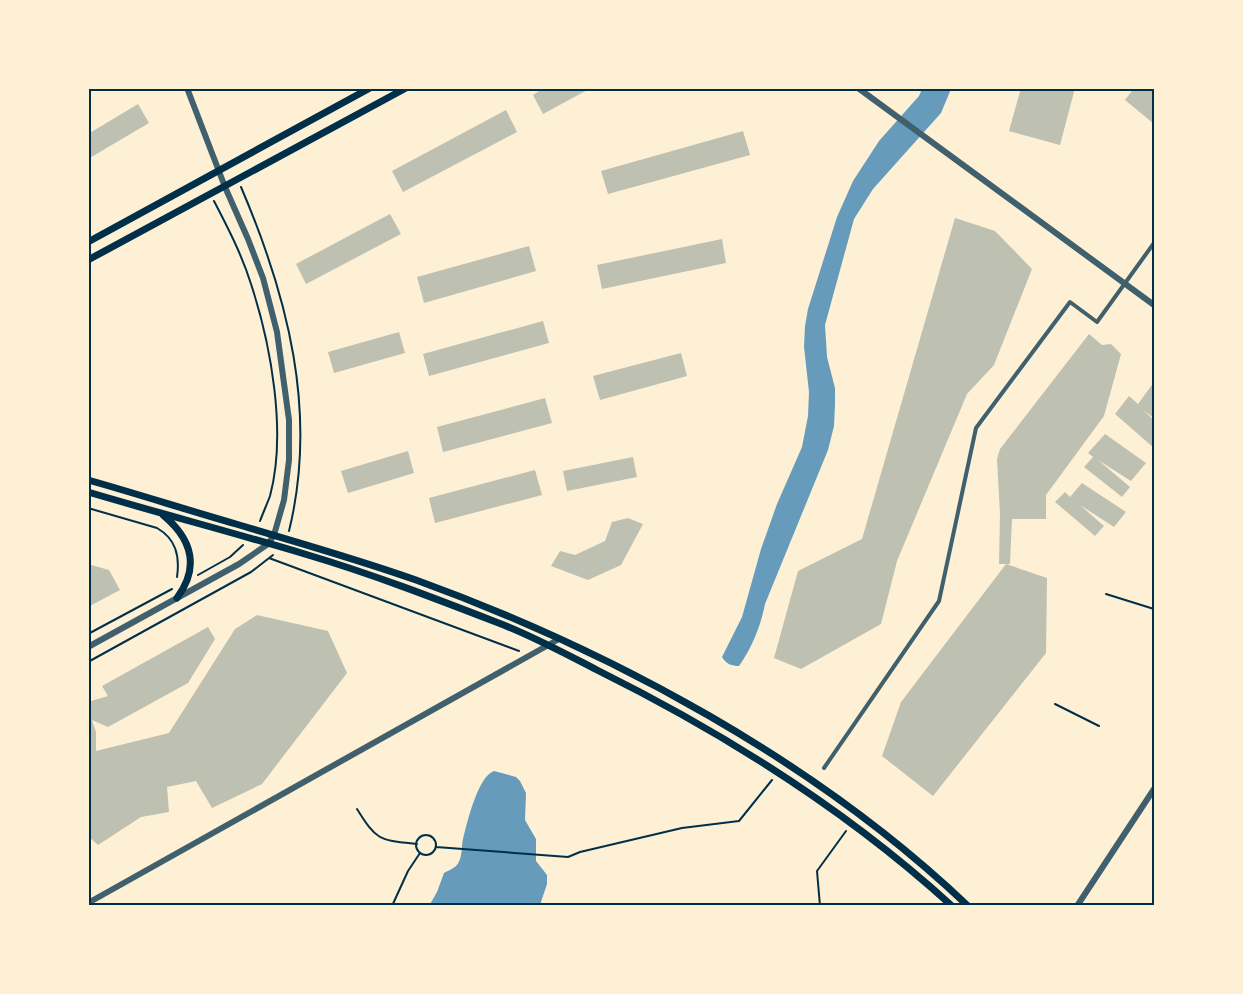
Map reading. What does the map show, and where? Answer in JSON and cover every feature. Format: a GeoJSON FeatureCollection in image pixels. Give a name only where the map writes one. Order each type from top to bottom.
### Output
{"type":"FeatureCollection","features":[{"type":"Feature","properties":{"kind":"main road"},"geometry":{"type":"LineString","coordinates":[[88,242],[370,88]]}},
{"type":"Feature","properties":{"kind":"main road"},"geometry":{"type":"LineString","coordinates":[[88,260],[225,188],[406,88]]}},
{"type":"Feature","properties":{"kind":"main road"},"geometry":{"type":"LineString","coordinates":[[88,480],[415,580],[504,614],[559,639],[655,686],[733,730],[793,768],[915,858],[968,906]]}},
{"type":"Feature","properties":{"kind":"main road"},"geometry":{"type":"LineString","coordinates":[[88,492],[282,548],[413,590],[549,645],[652,697],[726,738],[852,824],[951,904]]}},
{"type":"Feature","properties":{"kind":"main road"},"geometry":{"type":"LineString","coordinates":[[162,514],[178,527],[185,537],[189,552],[188,580],[177,598]]}},
{"type":"Feature","properties":{"kind":"street"},"geometry":{"type":"LineString","coordinates":[[88,647],[268,544],[274,535],[284,500],[289,460],[289,420],[277,332],[263,278],[225,188],[187,88]]}},
{"type":"Feature","properties":{"kind":"street"},"geometry":{"type":"LineString","coordinates":[[858,88],[1155,305]]}},
{"type":"Feature","properties":{"kind":"street"},"geometry":{"type":"LineString","coordinates":[[824,768],[939,601],[976,429],[1070,302],[1097,322],[1154,244]]}},
{"type":"Feature","properties":{"kind":"street"},"geometry":{"type":"LineString","coordinates":[[88,903],[559,639]]}},
{"type":"Feature","properties":{"kind":"street"},"geometry":{"type":"LineString","coordinates":[[1077,906],[1155,789]]}},
{"type":"Feature","properties":{"kind":"path"},"geometry":{"type":"LineString","coordinates":[[238,180],[262,235],[274,273],[289,329],[298,378],[302,418],[300,460],[296,504],[287,539]]}},
{"type":"Feature","properties":{"kind":"path"},"geometry":{"type":"LineString","coordinates":[[211,194],[236,245],[251,284],[274,382],[275,466],[270,496],[256,530]]}},
{"type":"Feature","properties":{"kind":"path"},"geometry":{"type":"LineString","coordinates":[[88,508],[164,532],[174,545],[179,565],[177,578],[170,590]]}},
{"type":"Feature","properties":{"kind":"path"},"geometry":{"type":"LineString","coordinates":[[88,634],[230,557],[250,539]]}},
{"type":"Feature","properties":{"kind":"path"},"geometry":{"type":"LineString","coordinates":[[241,547],[531,656]]}},
{"type":"Feature","properties":{"kind":"path"},"geometry":{"type":"LineString","coordinates":[[88,662],[251,572],[282,548]]}},
{"type":"Feature","properties":{"kind":"path"},"geometry":{"type":"LineString","coordinates":[[1107,594],[1155,609]]}},
{"type":"Feature","properties":{"kind":"path"},"geometry":{"type":"LineString","coordinates":[[1055,704],[1099,726]]}},
{"type":"Feature","properties":{"kind":"path"},"geometry":{"type":"LineString","coordinates":[[436,847],[568,857],[580,852],[682,828],[739,821],[778,772]]}},
{"type":"Feature","properties":{"kind":"path"},"geometry":{"type":"LineString","coordinates":[[357,809],[372,833],[378,838],[417,844]]}},
{"type":"Feature","properties":{"kind":"path"},"geometry":{"type":"LineString","coordinates":[[820,906],[817,871],[852,824]]}},
{"type":"Feature","properties":{"kind":"path"},"geometry":{"type":"LineString","coordinates":[[430,836],[435,840],[436,847],[430,855],[420,853],[417,844],[420,838],[430,836]]}},
{"type":"Feature","properties":{"kind":"path"},"geometry":{"type":"LineString","coordinates":[[392,906],[420,853]]}},
{"type":"Feature","properties":{"kind":"water"},"geometry":{"type":"Polygon","coordinates":[[[922,89],[951,89],[941,113],[873,189],[854,219],[825,325],[827,357],[835,388],[834,426],[828,450],[765,604],[752,644],[739,666],[732,665],[722,657],[742,617],[761,549],[777,504],[802,447],[808,416],[809,392],[804,347],[805,326],[808,309],[837,217],[853,181],[879,141],[919,96],[922,89]]]}},
{"type":"Feature","properties":{"kind":"water"},"geometry":{"type":"Polygon","coordinates":[[[494,771],[516,777],[526,793],[525,820],[536,839],[536,861],[547,875],[547,884],[540,905],[429,906],[444,873],[458,863],[478,790],[488,775],[494,771]]]}},
{"type":"Feature","properties":{"kind":"building"},"geometry":{"type":"Polygon","coordinates":[[[544,88],[591,88],[543,114],[533,95],[544,88]]]}},
{"type":"Feature","properties":{"kind":"building"},"geometry":{"type":"Polygon","coordinates":[[[1021,88],[1075,88],[1060,145],[1009,131],[1021,88]]]}},
{"type":"Feature","properties":{"kind":"building"},"geometry":{"type":"Polygon","coordinates":[[[1134,88],[1154,88],[1154,124],[1125,100],[1134,88]]]}},
{"type":"Feature","properties":{"kind":"building"},"geometry":{"type":"Polygon","coordinates":[[[138,104],[149,123],[88,159],[88,134],[138,104]]]}},
{"type":"Feature","properties":{"kind":"building"},"geometry":{"type":"Polygon","coordinates":[[[506,110],[517,132],[403,192],[392,171],[506,110]]]}},
{"type":"Feature","properties":{"kind":"building"},"geometry":{"type":"Polygon","coordinates":[[[743,131],[750,155],[608,194],[601,171],[743,131]]]}},
{"type":"Feature","properties":{"kind":"building"},"geometry":{"type":"Polygon","coordinates":[[[390,214],[401,234],[306,284],[296,264],[390,214]]]}},
{"type":"Feature","properties":{"kind":"building"},"geometry":{"type":"Polygon","coordinates":[[[955,218],[995,231],[1032,269],[994,365],[967,394],[897,561],[881,624],[801,669],[774,658],[798,571],[862,539],[955,218]]]}},
{"type":"Feature","properties":{"kind":"building"},"geometry":{"type":"Polygon","coordinates":[[[722,239],[726,263],[602,289],[597,265],[722,239]]]}},
{"type":"Feature","properties":{"kind":"building"},"geometry":{"type":"Polygon","coordinates":[[[529,246],[536,271],[424,303],[417,277],[529,246]]]}},
{"type":"Feature","properties":{"kind":"building"},"geometry":{"type":"Polygon","coordinates":[[[543,321],[549,343],[429,376],[423,354],[543,321]]]}},
{"type":"Feature","properties":{"kind":"building"},"geometry":{"type":"Polygon","coordinates":[[[399,332],[405,353],[334,373],[328,352],[399,332]]]}},
{"type":"Feature","properties":{"kind":"building"},"geometry":{"type":"Polygon","coordinates":[[[1089,334],[1102,345],[1111,344],[1121,354],[1104,416],[1046,495],[1046,519],[1012,519],[1010,564],[999,564],[1000,514],[997,459],[1000,449],[1089,334]]]}},
{"type":"Feature","properties":{"kind":"building"},"geometry":{"type":"Polygon","coordinates":[[[681,353],[687,376],[600,400],[593,376],[681,353]]]}},
{"type":"Feature","properties":{"kind":"building"},"geometry":{"type":"Polygon","coordinates":[[[1154,382],[1154,418],[1143,410],[1154,420],[1154,448],[1115,414],[1129,396],[1138,404],[1154,382]]]}},
{"type":"Feature","properties":{"kind":"building"},"geometry":{"type":"Polygon","coordinates":[[[545,398],[552,423],[443,452],[437,427],[545,398]]]}},
{"type":"Feature","properties":{"kind":"building"},"geometry":{"type":"Polygon","coordinates":[[[1105,434],[1146,463],[1131,481],[1098,460],[1130,487],[1122,497],[1084,467],[1093,457],[1088,453],[1105,434]]]}},
{"type":"Feature","properties":{"kind":"building"},"geometry":{"type":"Polygon","coordinates":[[[408,451],[414,473],[348,493],[341,471],[408,451]]]}},
{"type":"Feature","properties":{"kind":"building"},"geometry":{"type":"Polygon","coordinates":[[[633,457],[637,477],[567,491],[563,471],[633,457]]]}},
{"type":"Feature","properties":{"kind":"building"},"geometry":{"type":"Polygon","coordinates":[[[535,470],[542,495],[435,523],[429,498],[535,470]]]}},
{"type":"Feature","properties":{"kind":"building"},"geometry":{"type":"Polygon","coordinates":[[[1082,483],[1126,512],[1114,527],[1080,505],[1104,526],[1095,536],[1055,502],[1065,492],[1070,497],[1082,483]]]}},
{"type":"Feature","properties":{"kind":"building"},"geometry":{"type":"Polygon","coordinates":[[[628,518],[643,524],[621,565],[588,580],[551,566],[560,551],[575,555],[605,541],[612,522],[628,518]]]}},
{"type":"Feature","properties":{"kind":"building"},"geometry":{"type":"Polygon","coordinates":[[[88,564],[109,570],[120,590],[88,607],[88,564]]]}},
{"type":"Feature","properties":{"kind":"building"},"geometry":{"type":"Polygon","coordinates":[[[1006,564],[1047,578],[1046,653],[933,796],[882,756],[901,702],[1006,564]]]}},
{"type":"Feature","properties":{"kind":"building"},"geometry":{"type":"Polygon","coordinates":[[[257,615],[328,631],[347,673],[262,784],[212,808],[196,781],[167,787],[169,812],[141,817],[98,845],[88,836],[88,702],[108,696],[102,686],[208,627],[215,639],[188,683],[108,727],[92,720],[96,732],[96,751],[169,733],[235,629],[257,615]]]}}]}
